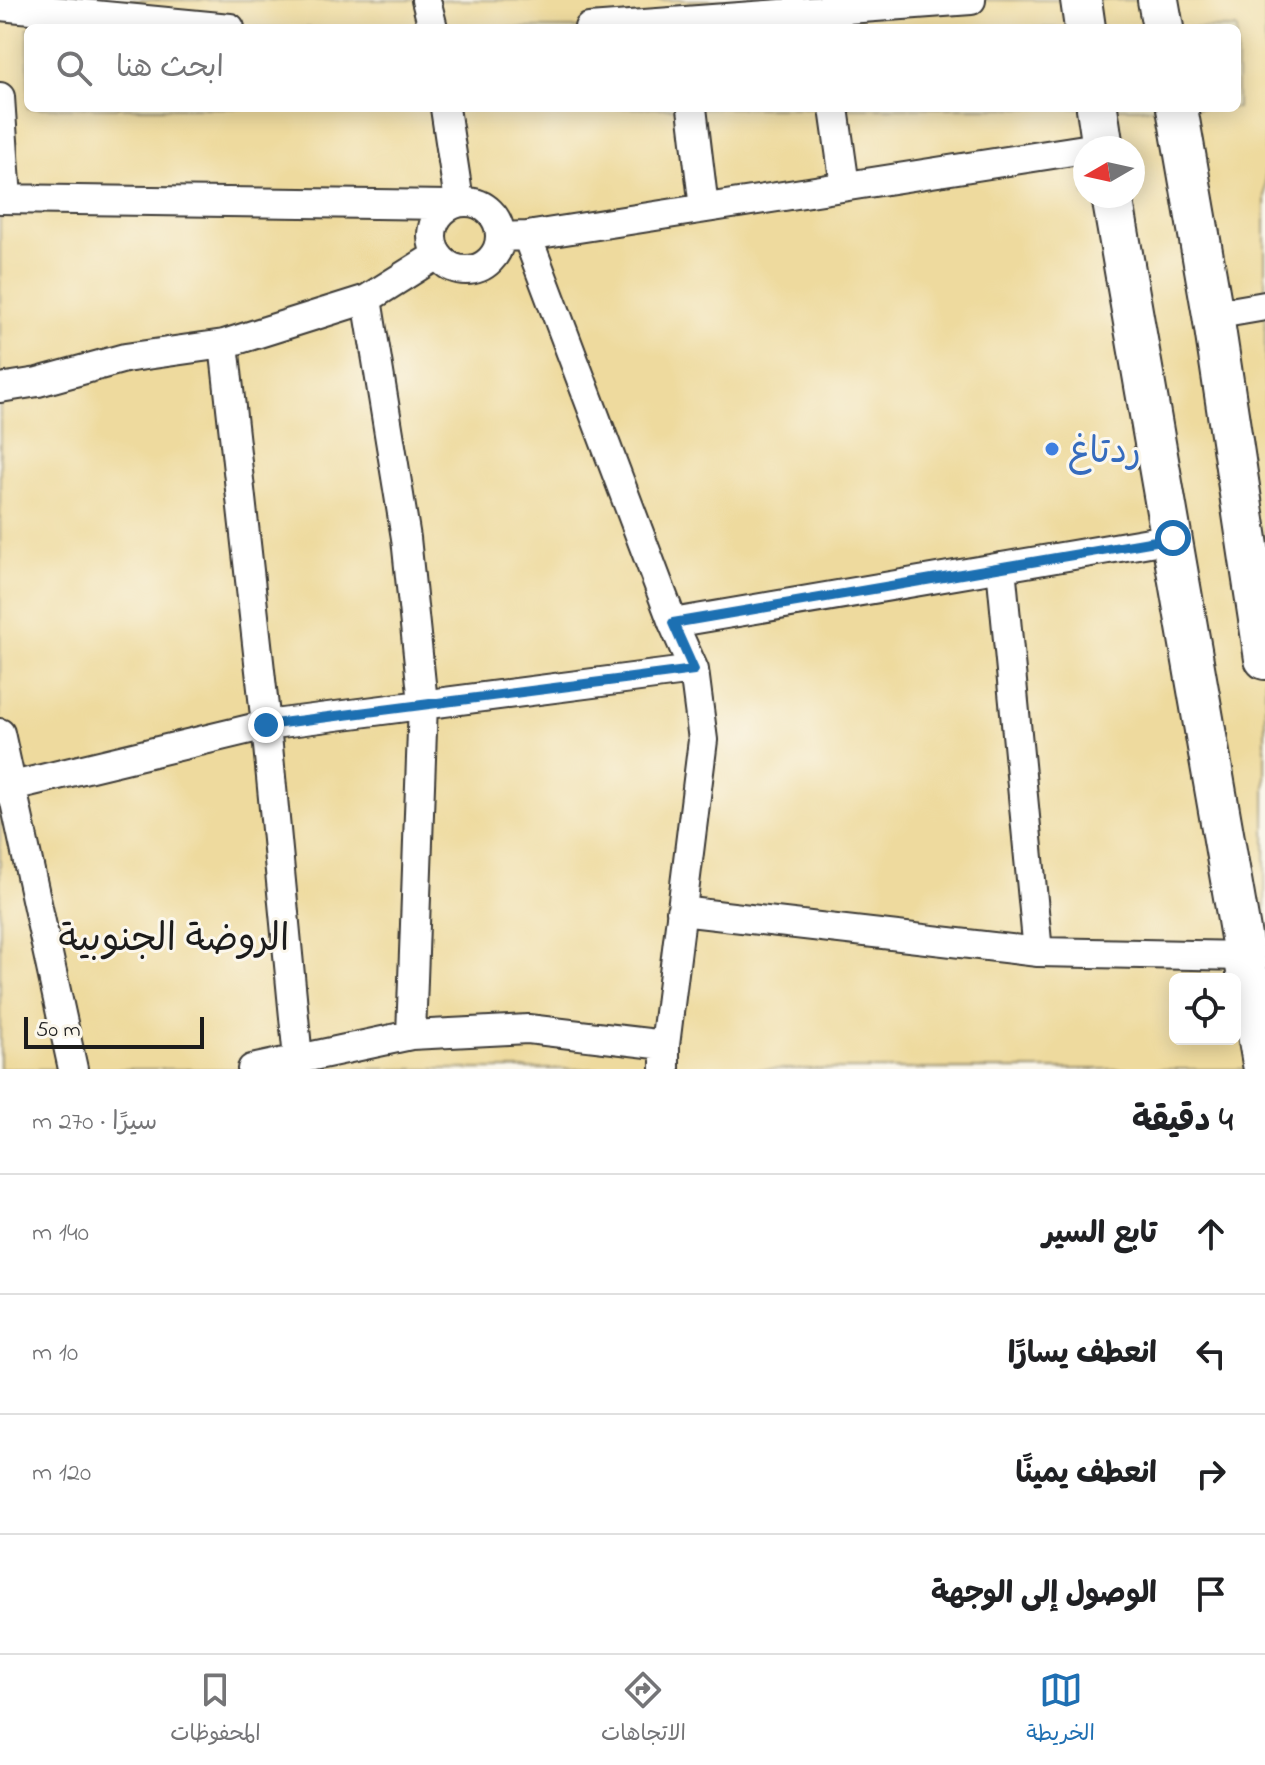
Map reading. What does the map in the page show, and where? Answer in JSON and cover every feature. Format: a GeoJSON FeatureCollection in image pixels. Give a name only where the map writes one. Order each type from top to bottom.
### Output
{"type":"FeatureCollection","features":[{"type":"Feature","properties":{"kind":"street"},"geometry":{"type":"LineString","coordinates":[[426,0],[432,24]]}},
{"type":"Feature","properties":{"kind":"street"},"geometry":{"type":"LineString","coordinates":[[728,24],[822,20],[917,2],[971,0]]}},
{"type":"Feature","properties":{"kind":"street"},"geometry":{"type":"LineString","coordinates":[[1081,0],[1084,24]]}},
{"type":"Feature","properties":{"kind":"street"},"geometry":{"type":"LineString","coordinates":[[1158,0],[1162,24]]}},
{"type":"Feature","properties":{"kind":"street"},"geometry":{"type":"LineString","coordinates":[[0,6],[188,24]]}},
{"type":"Feature","properties":{"kind":"street"},"geometry":{"type":"LineString","coordinates":[[0,97],[4,199],[454,203],[481,205],[490,211],[514,236],[694,670],[703,740],[665,1057],[528,1029],[411,1035],[252,1069]]}},
{"type":"Feature","properties":{"kind":"street"},"geometry":{"type":"LineString","coordinates":[[445,112],[454,203]]}},
{"type":"Feature","properties":{"kind":"street"},"geometry":{"type":"LineString","coordinates":[[692,112],[704,208]]}},
{"type":"Feature","properties":{"kind":"street"},"geometry":{"type":"LineString","coordinates":[[835,112],[845,186]]}},
{"type":"Feature","properties":{"kind":"street"},"geometry":{"type":"LineString","coordinates":[[1096,136],[1097,112]]}},
{"type":"Feature","properties":{"kind":"street"},"geometry":{"type":"LineString","coordinates":[[1178,112],[1213,315],[1265,659]]}},
{"type":"Feature","properties":{"kind":"street"},"geometry":{"type":"LineString","coordinates":[[454,203],[434,223],[432,245],[437,255],[455,268],[478,268],[514,236],[1073,151]]}},
{"type":"Feature","properties":{"kind":"street"},"geometry":{"type":"LineString","coordinates":[[1114,208],[1264,1069]]}},
{"type":"Feature","properties":{"kind":"street"},"geometry":{"type":"LineString","coordinates":[[0,388],[38,382],[125,358],[224,344],[367,299],[437,255]]}},
{"type":"Feature","properties":{"kind":"street"},"geometry":{"type":"LineString","coordinates":[[367,299],[406,538],[423,703],[411,1035]]}},
{"type":"Feature","properties":{"kind":"street"},"geometry":{"type":"LineString","coordinates":[[1213,315],[1265,306]]}},
{"type":"Feature","properties":{"kind":"street"},"geometry":{"type":"LineString","coordinates":[[224,344],[266,725],[298,1059]]}},
{"type":"Feature","properties":{"kind":"street"},"geometry":{"type":"LineString","coordinates":[[673,623],[1173,538]]}},
{"type":"Feature","properties":{"kind":"street"},"geometry":{"type":"LineString","coordinates":[[1001,567],[1038,952]]}},
{"type":"Feature","properties":{"kind":"street"},"geometry":{"type":"LineString","coordinates":[[6,788],[266,725],[694,670]]}},
{"type":"Feature","properties":{"kind":"street"},"geometry":{"type":"LineString","coordinates":[[0,733],[6,788],[73,1069]]}},
{"type":"Feature","properties":{"kind":"street"},"geometry":{"type":"LineString","coordinates":[[681,911],[1038,952],[1245,956]]}},
{"type":"Feature","properties":{"kind":"sand"},"geometry":{"type":"Polygon","coordinates":[[[0,0],[1265,0],[1265,1069],[0,1069],[0,0]]]}},
{"type":"Feature","properties":{"kind":"place","name":"ردتاغ"},"geometry":{"type":"Point","coordinates":[1052,449]}},
{"type":"Feature","properties":{"kind":"district","name":"الروضة الجنوبية"},"geometry":{"type":"Point","coordinates":[174,937]}},
{"type":"Feature","properties":{"kind":"route"},"geometry":{"type":"LineString","coordinates":[[266,725],[694,670],[673,623],[1173,538]]}}]}
